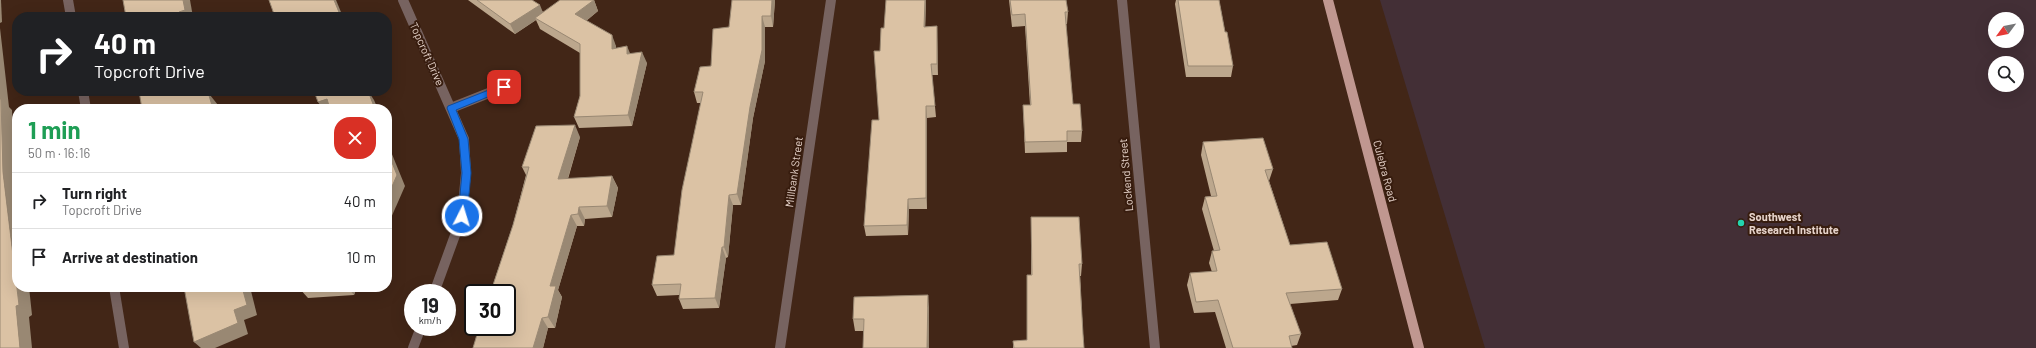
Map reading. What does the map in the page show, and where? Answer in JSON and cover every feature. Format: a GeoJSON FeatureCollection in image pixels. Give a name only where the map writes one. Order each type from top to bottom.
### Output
{"type":"FeatureCollection","features":[{"type":"Feature","properties":{"kind":"main road","name":"Culebra Road"},"geometry":{"type":"LineString","coordinates":[[1328,0],[1419,348]]}},
{"type":"Feature","properties":{"kind":"street"},"geometry":{"type":"LineString","coordinates":[[68,0],[70,12]]}},
{"type":"Feature","properties":{"kind":"street","name":"Topcroft Drive"},"geometry":{"type":"LineString","coordinates":[[403,0],[464,139],[466,173],[462,216],[437,284]]}},
{"type":"Feature","properties":{"kind":"street","name":"Millbank Street"},"geometry":{"type":"LineString","coordinates":[[780,348],[831,0]]}},
{"type":"Feature","properties":{"kind":"street","name":"Lockend Street"},"geometry":{"type":"LineString","coordinates":[[1122,0],[1155,348]]}},
{"type":"Feature","properties":{"kind":"street"},"geometry":{"type":"LineString","coordinates":[[451,108],[504,87]]}},
{"type":"Feature","properties":{"kind":"street"},"geometry":{"type":"LineString","coordinates":[[115,292],[124,348]]}},
{"type":"Feature","properties":{"kind":"street"},"geometry":{"type":"LineString","coordinates":[[413,348],[418,336]]}},
{"type":"Feature","properties":{"kind":"shaded area","name":"Southwest Research Institute"},"geometry":{"type":"Polygon","coordinates":[[[1380,0],[2036,0],[2036,348],[1485,348],[1380,0]]]}},
{"type":"Feature","properties":{"kind":"building"},"geometry":{"type":"Polygon","coordinates":[[[123,0],[183,0],[185,10],[179,12],[125,12],[123,0]]]}},
{"type":"Feature","properties":{"kind":"building"},"geometry":{"type":"Polygon","coordinates":[[[269,0],[334,0],[339,12],[273,12],[269,0]]]}},
{"type":"Feature","properties":{"kind":"building"},"geometry":{"type":"Polygon","coordinates":[[[477,0],[532,0],[540,5],[510,24],[477,0]]]}},
{"type":"Feature","properties":{"kind":"building"},"geometry":{"type":"Polygon","coordinates":[[[560,0],[594,0],[575,14],[612,35],[612,49],[627,46],[627,54],[642,52],[628,115],[574,117],[580,96],[580,44],[535,18],[560,0]]]}},
{"type":"Feature","properties":{"kind":"building"},"geometry":{"type":"Polygon","coordinates":[[[732,0],[772,0],[771,16],[762,16],[762,50],[750,107],[737,194],[729,195],[724,247],[722,247],[715,298],[679,299],[681,284],[652,285],[657,256],[674,255],[682,190],[703,92],[694,92],[700,67],[711,66],[713,29],[729,27],[732,0]]]}},
{"type":"Feature","properties":{"kind":"building"},"geometry":{"type":"Polygon","coordinates":[[[886,0],[925,0],[924,27],[937,26],[937,64],[931,64],[935,106],[926,106],[926,198],[908,199],[907,225],[864,226],[872,120],[879,120],[874,51],[880,51],[881,28],[884,28],[886,0]]]}},
{"type":"Feature","properties":{"kind":"building"},"geometry":{"type":"Polygon","coordinates":[[[1010,0],[1066,0],[1068,12],[1065,12],[1073,104],[1080,104],[1082,131],[1067,131],[1067,141],[1025,142],[1023,105],[1031,105],[1025,14],[1012,15],[1010,0]]]}},
{"type":"Feature","properties":{"kind":"building"},"geometry":{"type":"Polygon","coordinates":[[[1178,0],[1219,0],[1233,66],[1188,66],[1178,0]]]}},
{"type":"Feature","properties":{"kind":"building"},"geometry":{"type":"Polygon","coordinates":[[[140,96],[209,96],[212,104],[141,104],[140,96]]]}},
{"type":"Feature","properties":{"kind":"building"},"geometry":{"type":"Polygon","coordinates":[[[316,96],[370,96],[373,104],[328,104],[327,99],[318,102],[316,96]]]}},
{"type":"Feature","properties":{"kind":"building"},"geometry":{"type":"Polygon","coordinates":[[[1,99],[3,172],[12,247],[12,292],[17,292],[19,305],[16,306],[20,348],[0,348],[1,99]]]}},
{"type":"Feature","properties":{"kind":"building"},"geometry":{"type":"Polygon","coordinates":[[[575,125],[558,179],[612,176],[607,206],[579,207],[578,214],[571,215],[550,286],[556,286],[548,317],[542,318],[533,348],[473,348],[477,336],[516,336],[516,284],[493,284],[513,225],[529,167],[522,167],[536,126],[575,125]]]}},
{"type":"Feature","properties":{"kind":"building"},"geometry":{"type":"Polygon","coordinates":[[[1263,138],[1273,169],[1265,170],[1290,245],[1327,242],[1342,289],[1286,293],[1301,334],[1289,336],[1292,348],[1233,348],[1218,300],[1196,302],[1190,273],[1217,271],[1212,251],[1220,250],[1205,197],[1217,196],[1203,142],[1263,138]]]}},
{"type":"Feature","properties":{"kind":"building"},"geometry":{"type":"Polygon","coordinates":[[[392,162],[397,175],[392,186],[392,162]]]}},
{"type":"Feature","properties":{"kind":"building"},"geometry":{"type":"Polygon","coordinates":[[[1031,217],[1079,217],[1082,264],[1079,264],[1084,348],[1014,348],[1013,341],[1027,340],[1027,275],[1032,275],[1031,217]]]}},
{"type":"Feature","properties":{"kind":"building"},"geometry":{"type":"Polygon","coordinates":[[[185,292],[243,292],[247,305],[234,310],[238,323],[194,342],[185,292]]]}},
{"type":"Feature","properties":{"kind":"building"},"geometry":{"type":"Polygon","coordinates":[[[928,295],[927,348],[863,348],[864,319],[853,319],[854,297],[928,295]]]}},
{"type":"Feature","properties":{"kind":"place","name":"Southwest Research Institute"},"geometry":{"type":"Point","coordinates":[1741,223]}},
{"type":"Feature","properties":{"kind":"route"},"geometry":{"type":"LineString","coordinates":[[462,216],[466,173],[464,139],[451,108],[504,87]]}}]}
